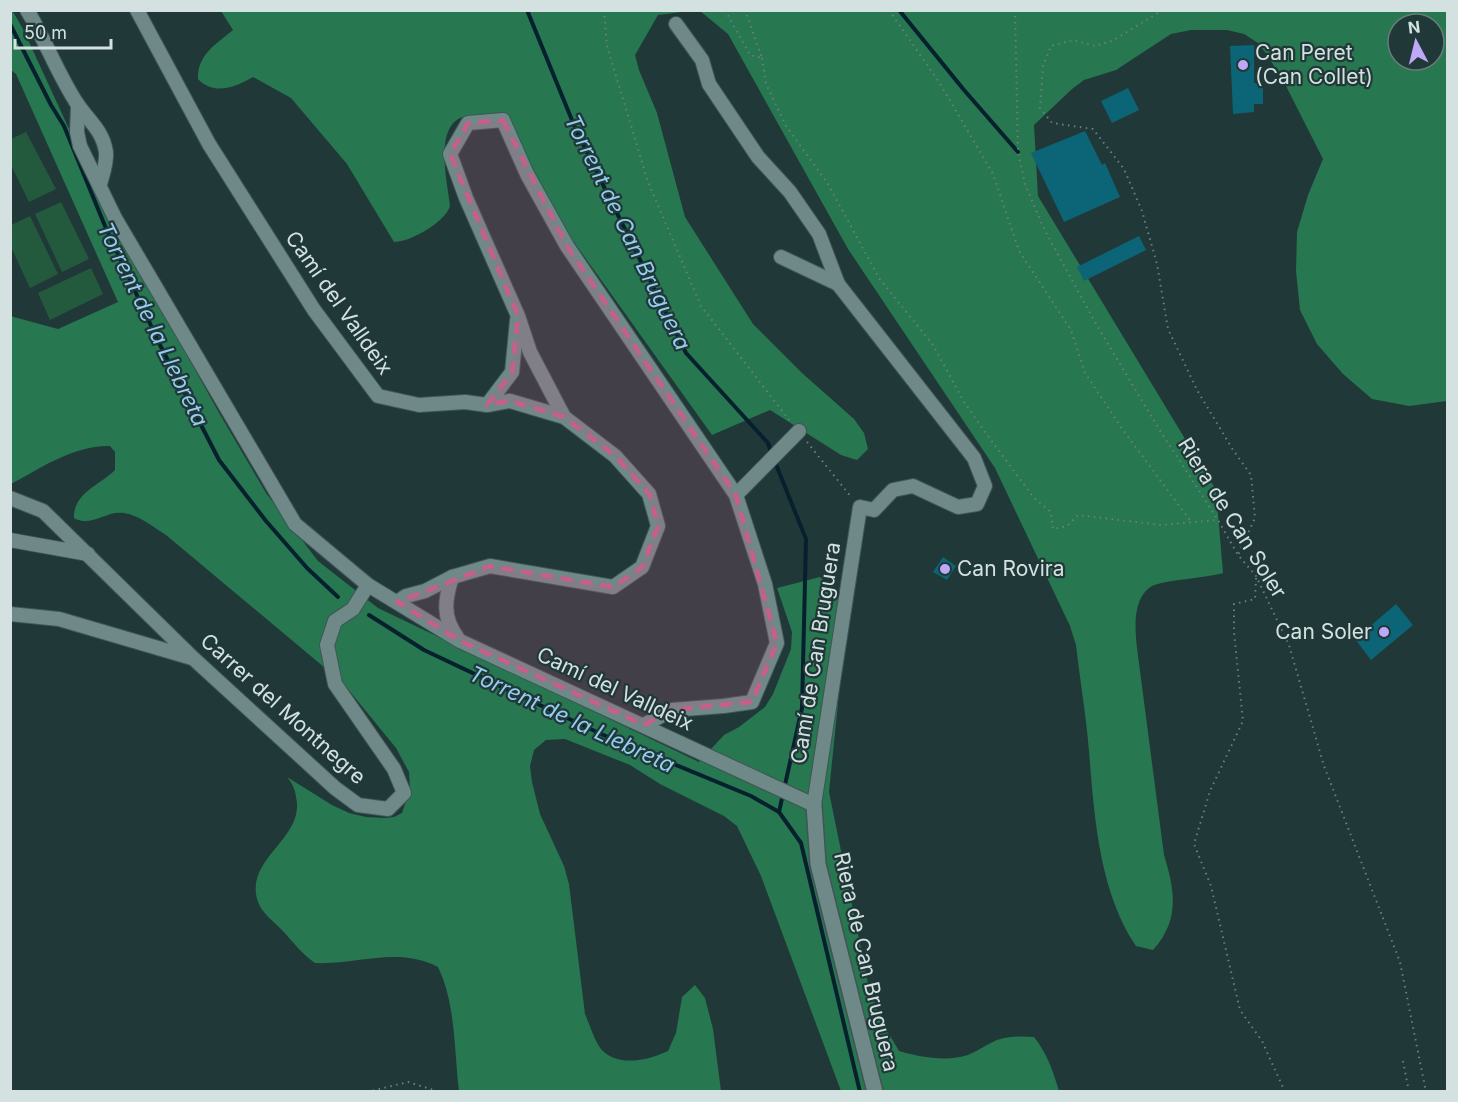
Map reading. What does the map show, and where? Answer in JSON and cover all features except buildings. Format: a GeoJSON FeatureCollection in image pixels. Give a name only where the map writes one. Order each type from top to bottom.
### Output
{"type":"FeatureCollection","features":[{"type":"Feature","properties":{"kind":"street"},"geometry":{"type":"LineString","coordinates":[[27,10],[78,105],[94,123],[106,154],[105,169],[100,184]]}},
{"type":"Feature","properties":{"kind":"street","name":"Camí del Valldeix"},"geometry":{"type":"LineString","coordinates":[[137,10],[209,144],[314,310],[378,396],[419,405],[465,402],[487,405],[510,401],[564,417],[615,456],[649,494],[658,526],[642,567],[613,587],[490,566],[452,577],[397,602]]}},
{"type":"Feature","properties":{"kind":"street"},"geometry":{"type":"LineString","coordinates":[[676,24],[702,60],[709,84],[758,157],[790,192],[819,234],[838,284],[974,458],[985,486],[978,504],[958,507],[913,486],[893,490],[874,510],[860,507]]}},
{"type":"Feature","properties":{"kind":"street"},"geometry":{"type":"LineString","coordinates":[[78,105],[77,132],[80,146],[115,218],[295,524],[368,585],[460,641]]}},
{"type":"Feature","properties":{"kind":"street"},"geometry":{"type":"LineString","coordinates":[[564,417],[530,352],[518,316],[466,198],[450,154],[468,123],[503,120],[528,174],[567,246],[736,495],[765,584],[777,643],[752,702],[672,710],[644,725]]}},
{"type":"Feature","properties":{"kind":"street"},"geometry":{"type":"LineString","coordinates":[[781,257],[838,284]]}},
{"type":"Feature","properties":{"kind":"street"},"geometry":{"type":"LineString","coordinates":[[487,405],[512,372],[518,316]]}},
{"type":"Feature","properties":{"kind":"street"},"geometry":{"type":"LineString","coordinates":[[736,495],[799,431]]}},
{"type":"Feature","properties":{"kind":"street","name":"Carrer del Montnegre"},"geometry":{"type":"LineString","coordinates":[[10,498],[43,511],[194,659],[335,788],[358,805],[388,809],[404,793],[394,769],[335,684],[327,645],[335,621],[353,609],[368,585]]}},
{"type":"Feature","properties":{"kind":"street","name":"Camí de Can Bruguera"},"geometry":{"type":"LineString","coordinates":[[814,805],[860,507]]}},
{"type":"Feature","properties":{"kind":"street"},"geometry":{"type":"LineString","coordinates":[[10,540],[88,554]]}},
{"type":"Feature","properties":{"kind":"street"},"geometry":{"type":"LineString","coordinates":[[452,577],[445,599],[450,627],[460,641]]}},
{"type":"Feature","properties":{"kind":"street"},"geometry":{"type":"LineString","coordinates":[[10,614],[59,619],[194,659]]}},
{"type":"Feature","properties":{"kind":"street","name":"Camí del Valldeix"},"geometry":{"type":"LineString","coordinates":[[460,641],[814,805]]}},
{"type":"Feature","properties":{"kind":"street","name":"Riera de Can Bruguera"},"geometry":{"type":"LineString","coordinates":[[814,805],[818,864],[875,1092]]}},
{"type":"Feature","properties":{"kind":"path"},"geometry":{"type":"LineString","coordinates":[[604,10],[607,46],[648,182],[701,306],[860,507]]}},
{"type":"Feature","properties":{"kind":"path"},"geometry":{"type":"LineString","coordinates":[[725,10],[750,55],[762,58]]}},
{"type":"Feature","properties":{"kind":"path"},"geometry":{"type":"LineString","coordinates":[[745,10],[762,58],[766,84],[786,126],[828,184],[879,278],[933,345],[959,394],[985,432],[1034,498],[1051,512],[1053,530],[1067,526],[1078,515],[1161,525],[1218,519]]}},
{"type":"Feature","properties":{"kind":"path"},"geometry":{"type":"LineString","coordinates":[[889,10],[939,82],[993,174],[1019,251],[1071,330],[1085,373],[1123,430],[1192,523]]}},
{"type":"Feature","properties":{"kind":"path","name":"Riera de Can Soler"},"geometry":{"type":"LineString","coordinates":[[1015,10],[1018,152],[1025,184],[1044,227],[1095,324],[1159,429],[1218,519],[1238,555],[1256,576],[1289,645],[1324,766],[1400,962],[1426,1092]]}},
{"type":"Feature","properties":{"kind":"path"},"geometry":{"type":"LineString","coordinates":[[1163,10],[1112,41],[1095,46],[1073,40],[1051,46],[1042,66],[1040,108],[1052,123],[1093,129],[1124,169],[1143,211],[1157,264],[1168,329],[1197,390],[1251,475],[1255,518],[1238,555]]}},
{"type":"Feature","properties":{"kind":"path"},"geometry":{"type":"LineString","coordinates":[[1256,576],[1255,599],[1234,604],[1234,632],[1243,721],[1210,791],[1194,844],[1211,886],[1240,1010],[1262,1041],[1285,1092]]}},
{"type":"Feature","properties":{"kind":"path"},"geometry":{"type":"LineString","coordinates":[[1404,1061],[1409,1092]]}},
{"type":"Feature","properties":{"kind":"path"},"geometry":{"type":"LineString","coordinates":[[367,1092],[408,1082],[440,1092]]}},
{"type":"Feature","properties":{"kind":"highlighted area"},"geometry":{"type":"Polygon","coordinates":[[[503,120],[567,246],[736,495],[777,643],[752,702],[672,710],[644,725],[460,641],[397,602],[490,566],[613,587],[642,567],[658,526],[649,494],[615,456],[564,417],[510,401],[487,405],[512,372],[518,316],[450,154],[468,123],[503,120]]]}},
{"type":"Feature","properties":{"kind":"green space"},"geometry":{"type":"Polygon","coordinates":[[[12,10],[23,29],[105,207],[266,493],[318,561],[378,608],[699,762],[724,735],[739,727],[765,707],[773,694],[791,649],[792,632],[777,588],[820,577],[826,583],[841,605],[846,625],[829,792],[869,988],[882,1022],[899,1051],[933,1058],[968,1055],[997,1040],[1006,1038],[1034,1037],[1043,1049],[1059,1091],[841,1091],[761,876],[737,826],[724,816],[660,784],[630,765],[565,739],[546,740],[534,750],[530,766],[540,814],[564,866],[569,884],[585,1014],[594,1037],[601,1049],[616,1059],[634,1061],[668,1051],[676,1033],[682,997],[695,985],[705,998],[713,1029],[721,1091],[459,1091],[451,1012],[444,981],[438,967],[423,961],[393,957],[315,963],[268,917],[258,902],[256,887],[259,873],[292,825],[297,812],[295,791],[287,777],[349,813],[385,818],[402,813],[410,789],[409,772],[396,748],[343,683],[166,535],[130,514],[117,513],[86,521],[74,518],[75,509],[83,496],[115,470],[115,452],[110,446],[71,453],[11,484],[10,316],[58,329],[118,302],[16,74],[11,70],[12,10]]]}},
{"type":"Feature","properties":{"kind":"green space"},"geometry":{"type":"Polygon","coordinates":[[[221,11],[689,11],[658,15],[635,55],[657,113],[685,217],[753,324],[802,373],[854,419],[864,433],[868,449],[857,460],[841,455],[770,410],[712,435],[551,210],[502,116],[464,117],[452,125],[447,134],[445,146],[445,172],[450,206],[442,218],[426,230],[409,239],[394,242],[347,164],[291,98],[253,77],[225,88],[211,87],[198,79],[204,57],[214,45],[233,30],[221,11]]]}},
{"type":"Feature","properties":{"kind":"green space"},"geometry":{"type":"Polygon","coordinates":[[[700,11],[1447,11],[1447,401],[1409,406],[1372,399],[1343,374],[1317,344],[1300,310],[1296,271],[1297,232],[1308,195],[1323,159],[1287,88],[1258,43],[1244,34],[1227,30],[1191,30],[1171,34],[1116,70],[1084,80],[1034,125],[1038,196],[1216,490],[1223,573],[1152,586],[1141,598],[1136,614],[1137,648],[1164,855],[1171,881],[1173,905],[1168,928],[1153,950],[1136,946],[1114,902],[1106,877],[1096,826],[1076,645],[1070,626],[995,468],[848,249],[728,34],[700,11]]]}},
{"type":"Feature","properties":{"kind":"green space"},"geometry":{"type":"Polygon","coordinates":[[[26,132],[56,189],[29,202],[11,165],[11,139],[26,132]]]}},
{"type":"Feature","properties":{"kind":"green space"},"geometry":{"type":"Polygon","coordinates":[[[61,202],[89,259],[62,272],[35,214],[61,202]]]}},
{"type":"Feature","properties":{"kind":"green space"},"geometry":{"type":"Polygon","coordinates":[[[30,216],[58,274],[30,288],[11,247],[11,225],[30,216]]]}},
{"type":"Feature","properties":{"kind":"green space"},"geometry":{"type":"Polygon","coordinates":[[[91,268],[103,294],[50,320],[38,293],[91,268]]]}},
{"type":"Feature","properties":{"kind":"waterway","name":"Torrent de Can Bruguera"},"geometry":{"type":"LineString","coordinates":[[527,10],[576,130],[686,353],[768,443],[772,455]]}},
{"type":"Feature","properties":{"kind":"waterway"},"geometry":{"type":"LineString","coordinates":[[899,10],[1018,152]]}},
{"type":"Feature","properties":{"kind":"waterway","name":"Torrent de la Llebreta"},"geometry":{"type":"LineString","coordinates":[[10,24],[64,126],[105,226],[159,343],[219,460],[266,521],[307,568],[338,597]]}},
{"type":"Feature","properties":{"kind":"waterway","name":"Torrent de Can Bruguera"},"geometry":{"type":"LineString","coordinates":[[775,462],[806,539],[802,708],[779,812],[801,843],[860,1092]]}},
{"type":"Feature","properties":{"kind":"waterway","name":"Torrent de la Llebreta"},"geometry":{"type":"LineString","coordinates":[[369,615],[424,650],[601,734],[751,796],[779,812]]}},
{"type":"Feature","properties":{"kind":"place","name":"Can Peret (Can Collet)"},"geometry":{"type":"Point","coordinates":[1243,65]}},
{"type":"Feature","properties":{"kind":"place","name":"Can Rovira"},"geometry":{"type":"Point","coordinates":[945,569]}},
{"type":"Feature","properties":{"kind":"place","name":"Can Soler"},"geometry":{"type":"Point","coordinates":[1384,632]}}]}
